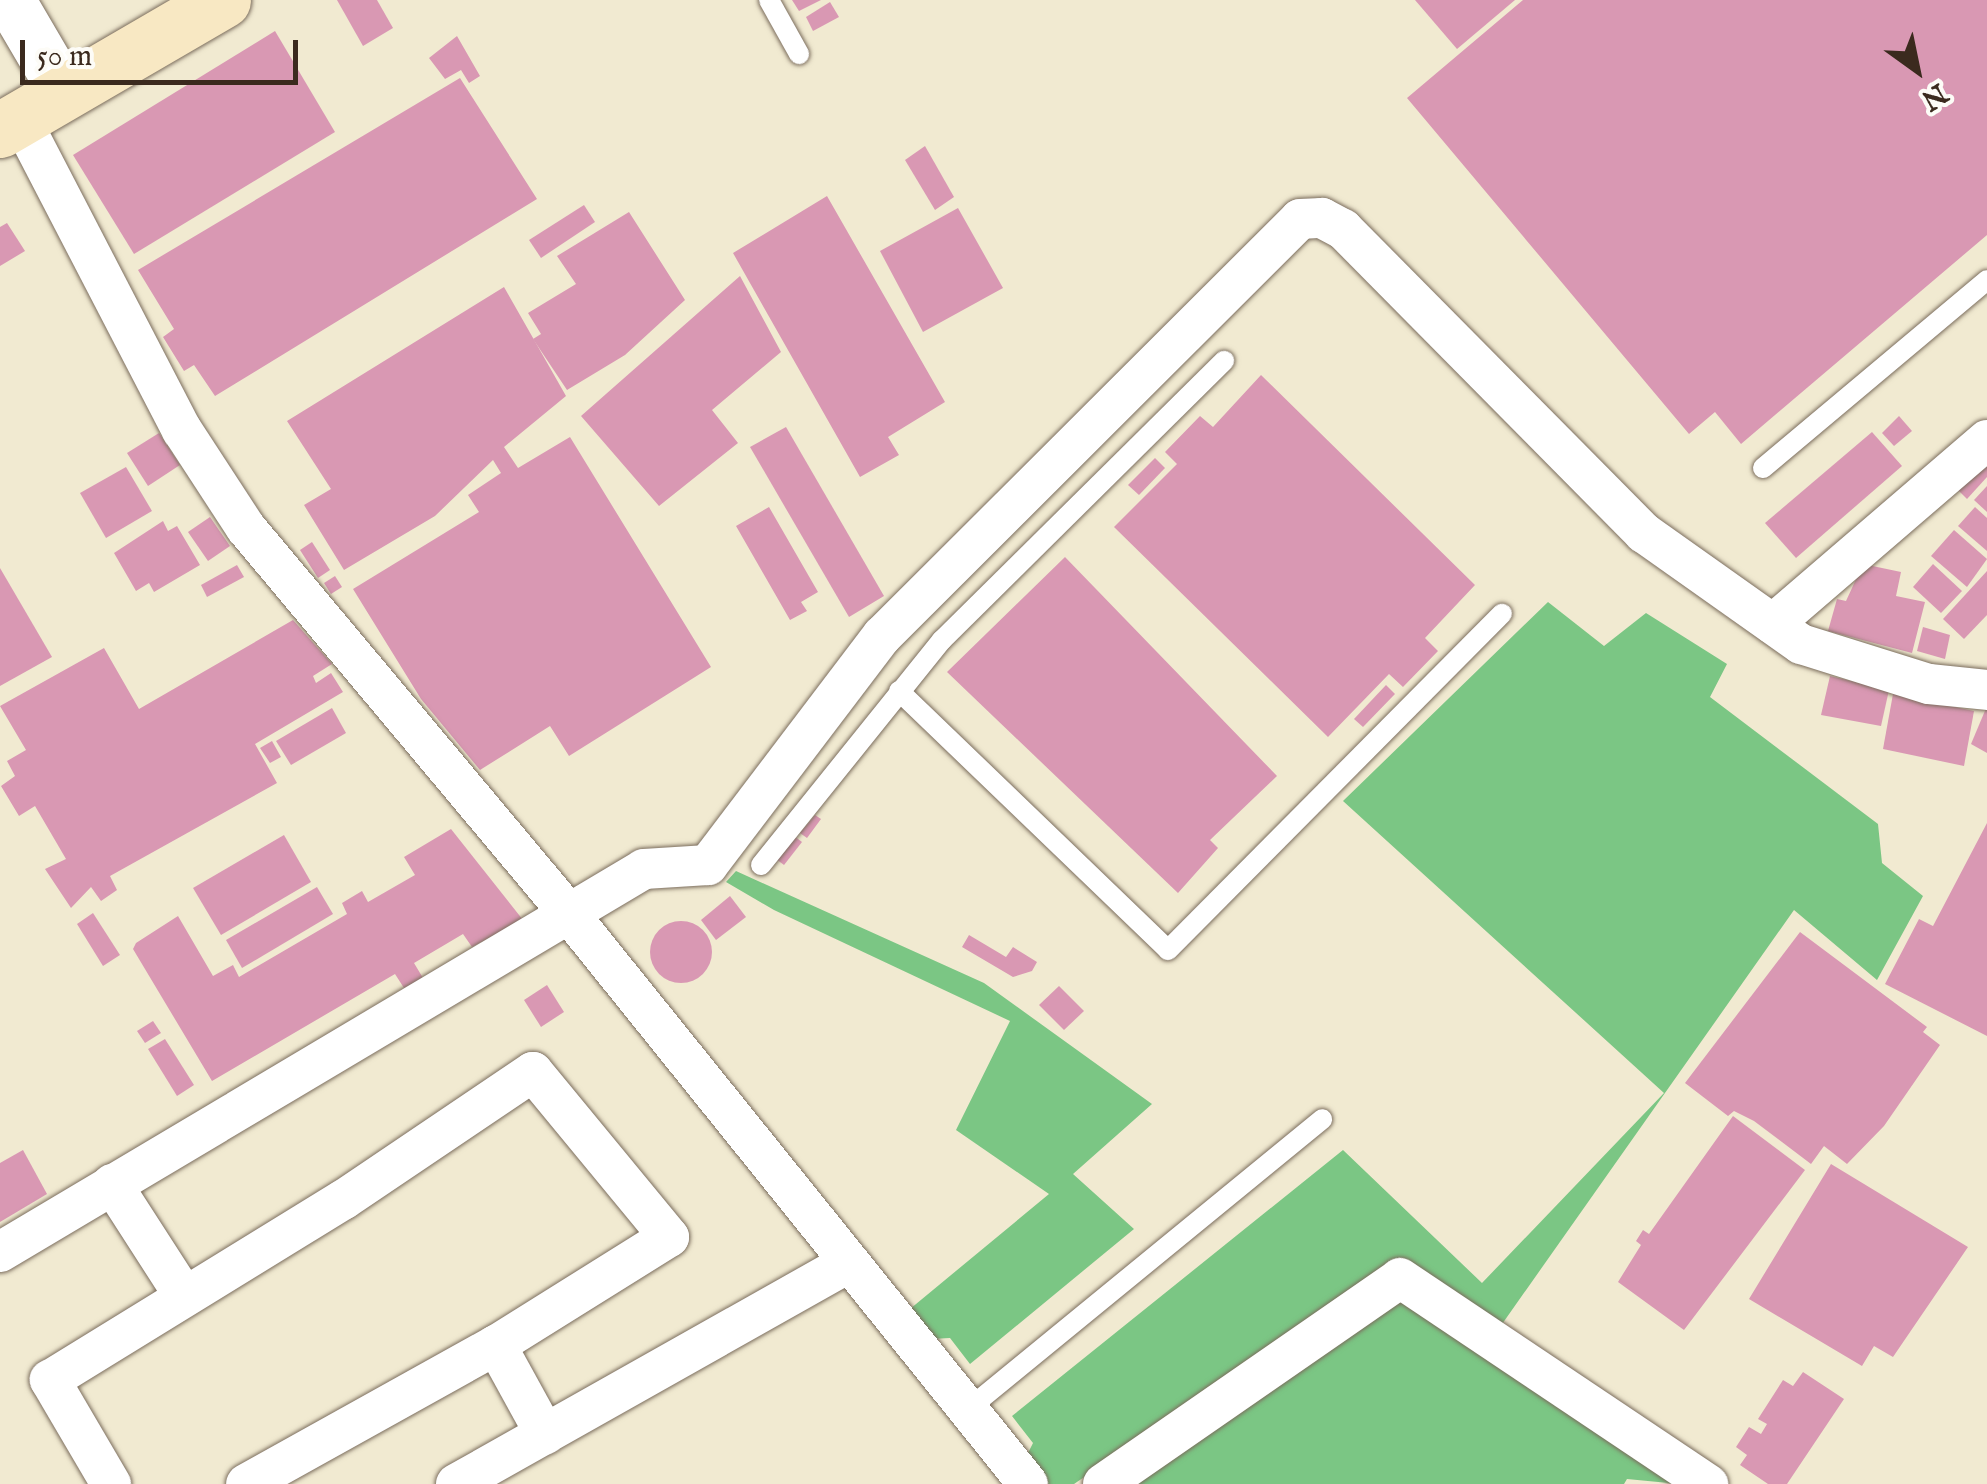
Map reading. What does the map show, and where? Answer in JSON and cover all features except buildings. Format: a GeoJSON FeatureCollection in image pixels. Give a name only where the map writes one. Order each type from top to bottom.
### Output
{"type":"FeatureCollection","features":[{"type":"Feature","properties":{"kind":"main road"},"geometry":{"type":"LineString","coordinates":[[28,113],[223,0]]}},
{"type":"Feature","properties":{"kind":"street"},"geometry":{"type":"LineString","coordinates":[[10,0],[28,113],[182,430],[246,528],[570,915],[1028,1484]]}},
{"type":"Feature","properties":{"kind":"street"},"geometry":{"type":"LineString","coordinates":[[0,1252],[644,869],[708,865],[882,636],[1300,219],[1322,218],[1343,230],[1644,533],[1773,624],[1826,656],[1929,684],[1987,690]]}},
{"type":"Feature","properties":{"kind":"street"},"geometry":{"type":"LineString","coordinates":[[1773,624],[1987,440]]}},
{"type":"Feature","properties":{"kind":"street"},"geometry":{"type":"LineString","coordinates":[[111,1484],[50,1380],[183,1294],[343,1200],[534,1072],[670,1238],[496,1345],[246,1484]]}},
{"type":"Feature","properties":{"kind":"street"},"geometry":{"type":"LineString","coordinates":[[112,1184],[183,1294]]}},
{"type":"Feature","properties":{"kind":"street"},"geometry":{"type":"LineString","coordinates":[[456,1484],[848,1263]]}},
{"type":"Feature","properties":{"kind":"street"},"geometry":{"type":"LineString","coordinates":[[1104,1484],[1400,1278],[1708,1484]]}},
{"type":"Feature","properties":{"kind":"street"},"geometry":{"type":"LineString","coordinates":[[496,1345],[545,1434]]}},
{"type":"Feature","properties":{"kind":"lane"},"geometry":{"type":"LineString","coordinates":[[769,0],[799,54]]}},
{"type":"Feature","properties":{"kind":"lane"},"geometry":{"type":"LineString","coordinates":[[1763,468],[1987,280]]}},
{"type":"Feature","properties":{"kind":"lane"},"geometry":{"type":"LineString","coordinates":[[761,865],[942,640],[1224,361]]}},
{"type":"Feature","properties":{"kind":"lane"},"geometry":{"type":"LineString","coordinates":[[899,691],[1168,950],[1502,614]]}},
{"type":"Feature","properties":{"kind":"lane"},"geometry":{"type":"LineString","coordinates":[[756,801],[790,828]]}},
{"type":"Feature","properties":{"kind":"lane"},"geometry":{"type":"LineString","coordinates":[[967,1410],[1322,1119]]}},
{"type":"Feature","properties":{"kind":"green space"},"geometry":{"type":"Polygon","coordinates":[[[1548,602],[1604,646],[1646,613],[1727,664],[1710,697],[1878,824],[1882,863],[1923,896],[1877,980],[1794,910],[1500,1327],[1398,1264],[1074,1484],[1047,1484],[1026,1457],[1033,1443],[1012,1416],[1343,1150],[1482,1283],[1664,1093],[1343,801],[1548,602]]]}},
{"type":"Feature","properties":{"kind":"green space"},"geometry":{"type":"Polygon","coordinates":[[[736,871],[984,983],[1152,1104],[1073,1174],[1134,1229],[970,1364],[950,1338],[931,1339],[910,1309],[1049,1194],[956,1130],[1010,1021],[774,910],[726,882],[736,871]]]}},
{"type":"Feature","properties":{"kind":"green space"},"geometry":{"type":"Polygon","coordinates":[[[1395,1302],[1408,1302],[1679,1484],[1627,1479],[1624,1484],[1128,1484],[1395,1302]]]}}]}
